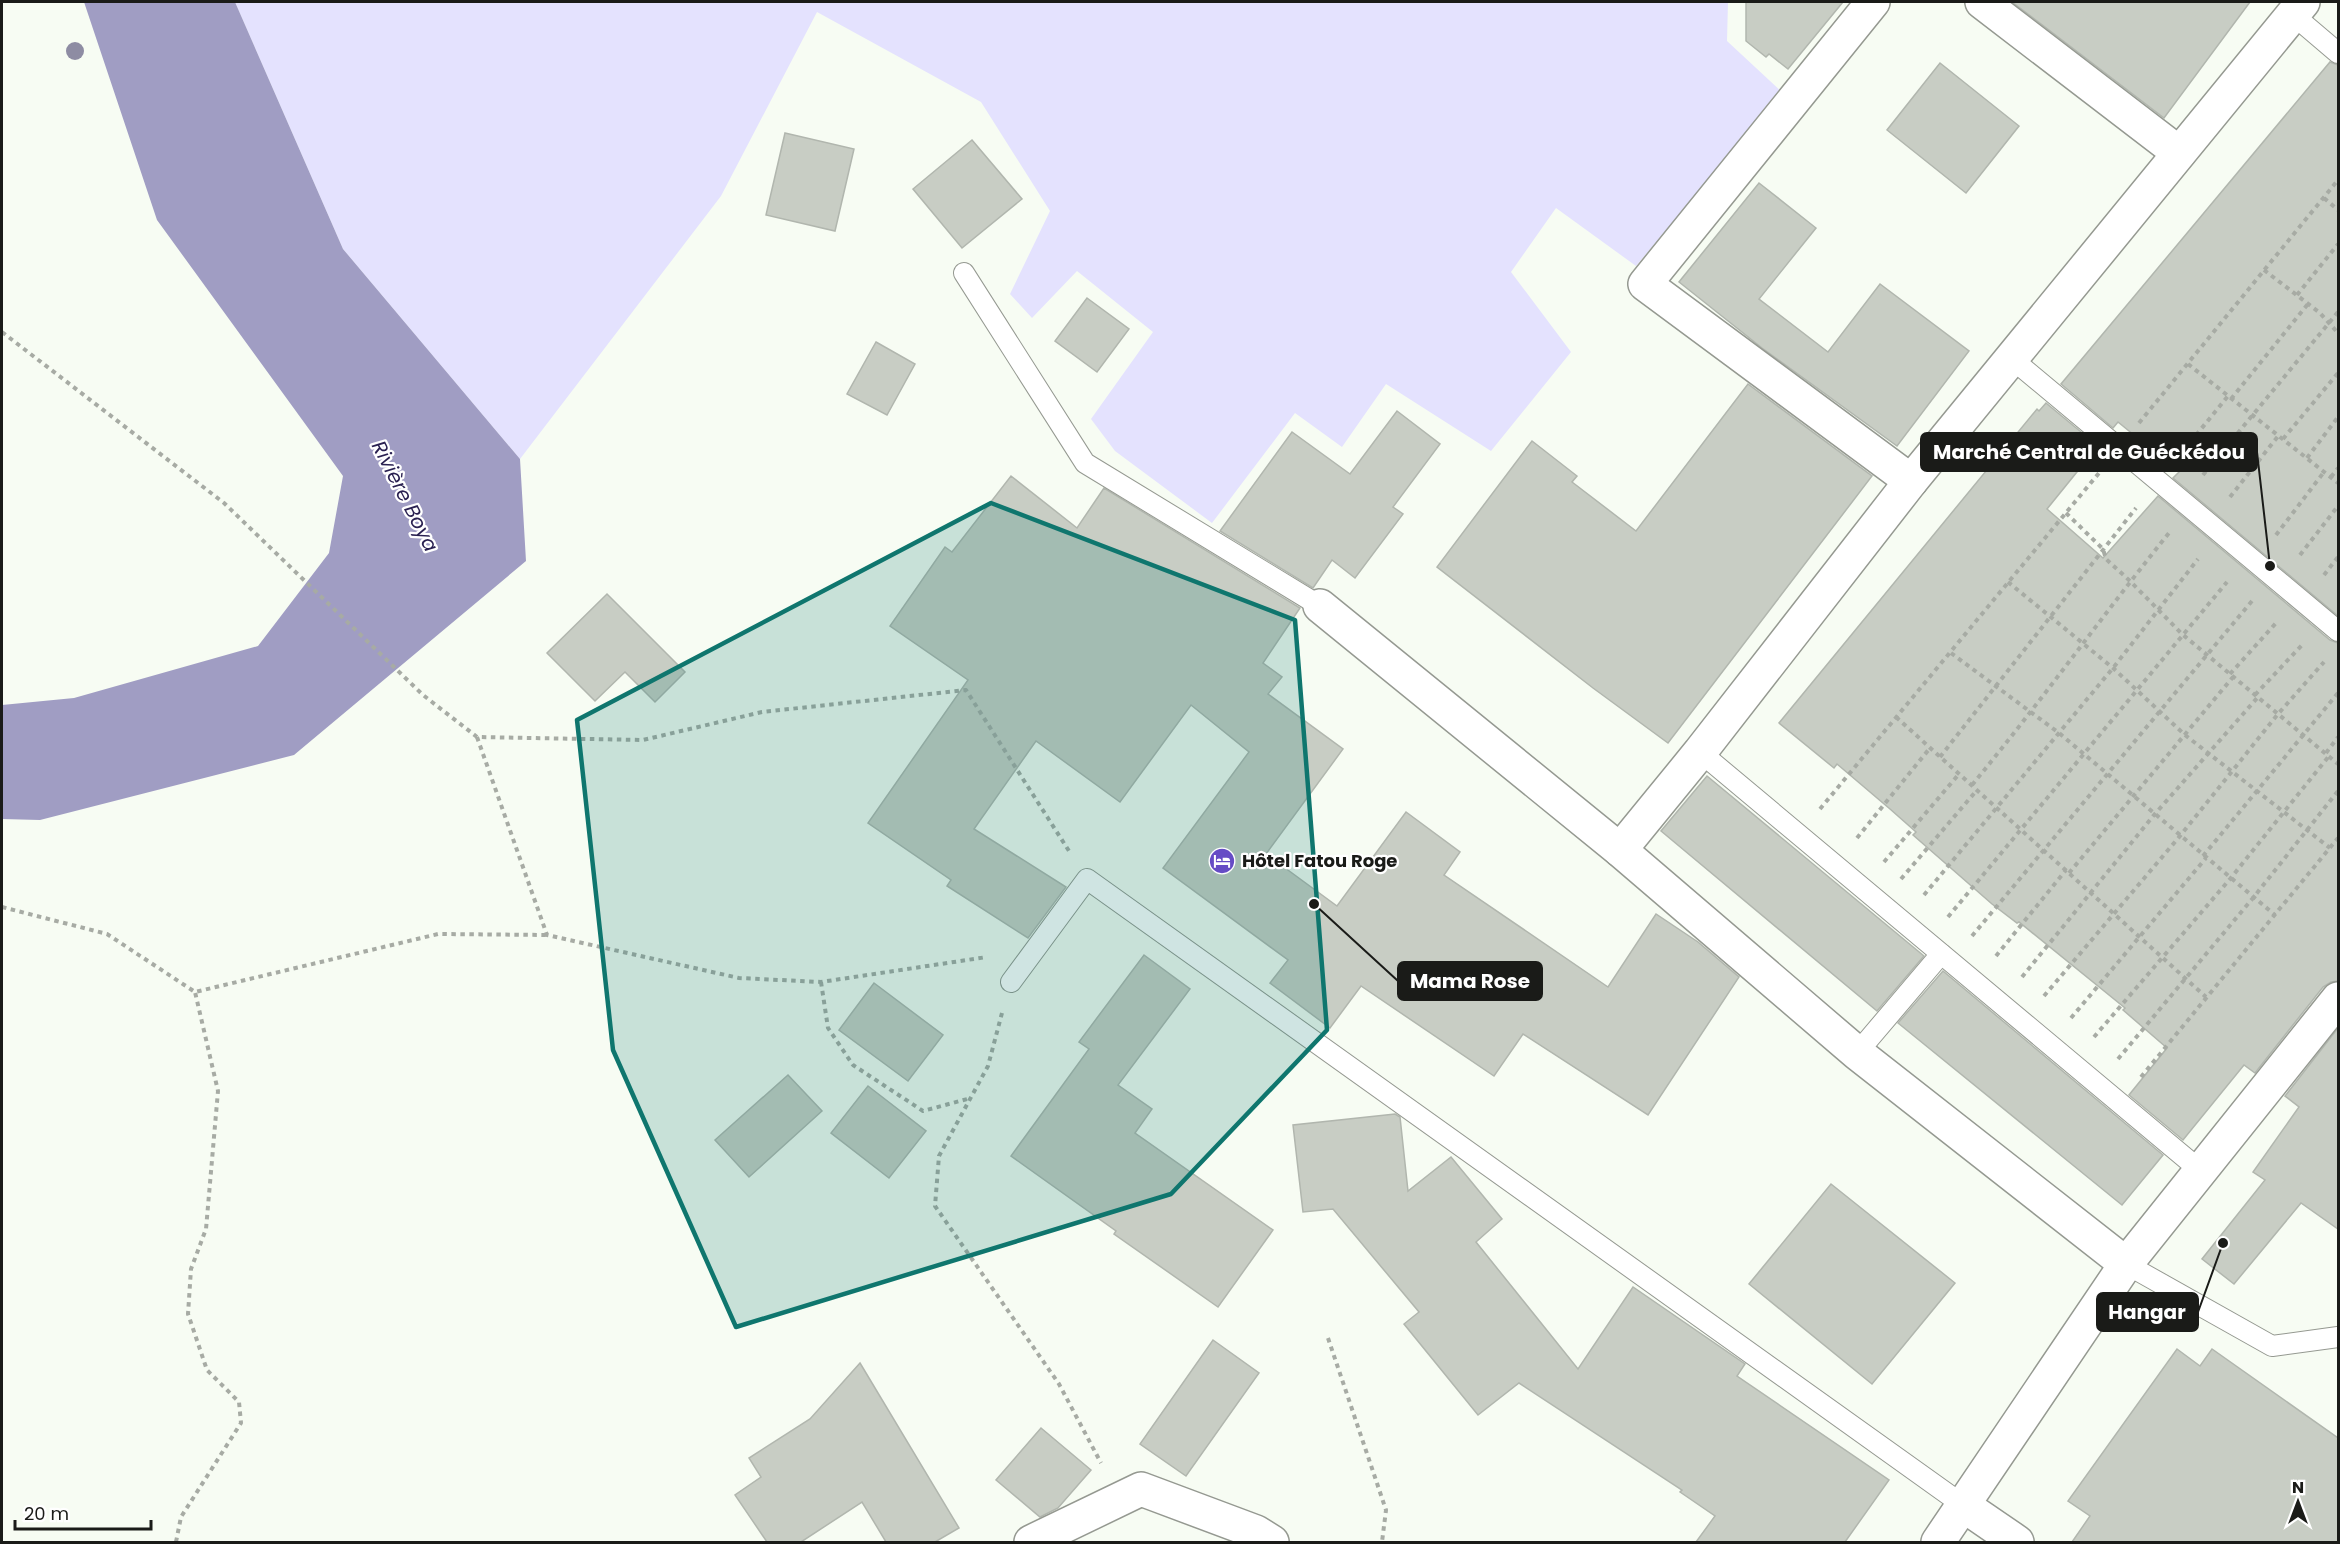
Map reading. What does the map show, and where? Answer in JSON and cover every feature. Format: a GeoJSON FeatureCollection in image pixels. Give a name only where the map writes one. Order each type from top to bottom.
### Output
{"type":"FeatureCollection","features":[{"type":"Feature","properties":{"kind":"street"},"geometry":{"type":"LineString","coordinates":[[1873,2],[1645,284],[1911,481]]}},
{"type":"Feature","properties":{"kind":"street"},"geometry":{"type":"LineString","coordinates":[[1982,2],[2179,153]]}},
{"type":"Feature","properties":{"kind":"street"},"geometry":{"type":"LineString","coordinates":[[1620,850],[1700,752],[1911,481],[2297,8]]}},
{"type":"Feature","properties":{"kind":"street"},"geometry":{"type":"LineString","coordinates":[[1320,606],[1620,850],[1857,1053],[2126,1264]]}},
{"type":"Feature","properties":{"kind":"street"},"geometry":{"type":"LineString","coordinates":[[1938,1542],[2126,1264],[2338,999]]}},
{"type":"Feature","properties":{"kind":"street"},"geometry":{"type":"LineString","coordinates":[[1031,1542],[1141,1489],[1256,1532],[1272,1542]]}},
{"type":"Feature","properties":{"kind":"street"},"geometry":{"type":"LineString","coordinates":[[1963,1505],[2017,1542]]}},
{"type":"Feature","properties":{"kind":"lane"},"geometry":{"type":"LineString","coordinates":[[2297,8],[2338,53]]}},
{"type":"Feature","properties":{"kind":"lane"},"geometry":{"type":"LineString","coordinates":[[964,273],[1085,463],[1320,606]]}},
{"type":"Feature","properties":{"kind":"lane"},"geometry":{"type":"LineString","coordinates":[[2011,358],[2332,626]]}},
{"type":"Feature","properties":{"kind":"lane"},"geometry":{"type":"LineString","coordinates":[[1700,752],[2201,1171]]}},
{"type":"Feature","properties":{"kind":"lane"},"geometry":{"type":"LineString","coordinates":[[1011,982],[1087,879],[1963,1505]]}},
{"type":"Feature","properties":{"kind":"lane"},"geometry":{"type":"LineString","coordinates":[[1857,1053],[1939,952]]}},
{"type":"Feature","properties":{"kind":"lane"},"geometry":{"type":"LineString","coordinates":[[2126,1264],[2272,1346],[2338,1337]]}},
{"type":"Feature","properties":{"kind":"path"},"geometry":{"type":"LineString","coordinates":[[1799,836],[2338,180]]}},
{"type":"Feature","properties":{"kind":"path"},"geometry":{"type":"LineString","coordinates":[[2324,198],[2338,210]]}},
{"type":"Feature","properties":{"kind":"path"},"geometry":{"type":"LineString","coordinates":[[2297,296],[2338,244]]}},
{"type":"Feature","properties":{"kind":"path"},"geometry":{"type":"LineString","coordinates":[[2264,270],[2308,304],[2338,333]]}},
{"type":"Feature","properties":{"kind":"path"},"geometry":{"type":"LineString","coordinates":[[1940,757],[2049,616],[2158,481],[2308,304]]}},
{"type":"Feature","properties":{"kind":"path"},"geometry":{"type":"LineString","coordinates":[[1971,785],[2032,712],[2253,416],[2338,312]]}},
{"type":"Feature","properties":{"kind":"path"},"geometry":{"type":"LineString","coordinates":[[2,332],[224,504],[423,695],[477,737],[547,935]]}},
{"type":"Feature","properties":{"kind":"path"},"geometry":{"type":"LineString","coordinates":[[2188,364],[2338,483]]}},
{"type":"Feature","properties":{"kind":"path"},"geometry":{"type":"LineString","coordinates":[[1902,921],[2113,668],[2281,437],[2338,373]]}},
{"type":"Feature","properties":{"kind":"path"},"geometry":{"type":"LineString","coordinates":[[2307,458],[2338,417]]}},
{"type":"Feature","properties":{"kind":"path"},"geometry":{"type":"LineString","coordinates":[[2331,477],[2338,468]]}},
{"type":"Feature","properties":{"kind":"path"},"geometry":{"type":"LineString","coordinates":[[1939,952],[2020,830],[2182,634],[2252,559],[2325,472]]}},
{"type":"Feature","properties":{"kind":"path"},"geometry":{"type":"LineString","coordinates":[[1939,952],[2044,852],[2206,655],[2276,579],[2338,506]]}},
{"type":"Feature","properties":{"kind":"path"},"geometry":{"type":"LineString","coordinates":[[2066,513],[2103,549],[2106,560],[2182,634],[2338,764]]}},
{"type":"Feature","properties":{"kind":"path"},"geometry":{"type":"LineString","coordinates":[[2008,582],[2113,668],[2185,735],[2330,848]]}},
{"type":"Feature","properties":{"kind":"path"},"geometry":{"type":"LineString","coordinates":[[1975,982],[2133,797],[2298,597]]}},
{"type":"Feature","properties":{"kind":"path"},"geometry":{"type":"LineString","coordinates":[[2000,1003],[2154,815],[2256,696],[2332,626]]}},
{"type":"Feature","properties":{"kind":"path"},"geometry":{"type":"LineString","coordinates":[[1951,653],[2032,712],[2275,915]]}},
{"type":"Feature","properties":{"kind":"path"},"geometry":{"type":"LineString","coordinates":[[2022,1022],[2180,836],[2278,714],[2331,654]]}},
{"type":"Feature","properties":{"kind":"path"},"geometry":{"type":"LineString","coordinates":[[477,737],[643,740],[762,712],[966,690],[1087,879]]}},
{"type":"Feature","properties":{"kind":"path"},"geometry":{"type":"LineString","coordinates":[[2049,1044],[2338,693]]}},
{"type":"Feature","properties":{"kind":"path"},"geometry":{"type":"LineString","coordinates":[[1896,717],[2206,997]]}},
{"type":"Feature","properties":{"kind":"path"},"geometry":{"type":"LineString","coordinates":[[2072,1063],[2230,879],[2327,755],[2338,737]]}},
{"type":"Feature","properties":{"kind":"path"},"geometry":{"type":"LineString","coordinates":[[1835,865],[1930,748]]}},
{"type":"Feature","properties":{"kind":"path"},"geometry":{"type":"LineString","coordinates":[[1862,888],[1959,774]]}},
{"type":"Feature","properties":{"kind":"path"},"geometry":{"type":"LineString","coordinates":[[1880,903],[1977,790]]}},
{"type":"Feature","properties":{"kind":"path"},"geometry":{"type":"LineString","coordinates":[[2097,1084],[2253,898],[2338,791]]}},
{"type":"Feature","properties":{"kind":"path"},"geometry":{"type":"LineString","coordinates":[[2120,1103],[2338,838]]}},
{"type":"Feature","properties":{"kind":"path"},"geometry":{"type":"LineString","coordinates":[[2,907],[107,934],[195,992],[218,1091],[206,1229],[191,1269],[188,1314],[207,1371],[239,1402],[241,1423],[181,1517],[176,1542]]}},
{"type":"Feature","properties":{"kind":"path"},"geometry":{"type":"LineString","coordinates":[[195,992],[438,934],[547,935],[739,978],[821,982],[995,956],[1011,982],[988,1066],[939,1156],[934,1206],[1059,1384],[1120,1500]]}},
{"type":"Feature","properties":{"kind":"path"},"geometry":{"type":"LineString","coordinates":[[821,982],[828,1028],[853,1065],[922,1111],[971,1098]]}},
{"type":"Feature","properties":{"kind":"path"},"geometry":{"type":"LineString","coordinates":[[1328,1338],[1386,1510],[1382,1542]]}},
{"type":"Feature","properties":{"kind":"highlighted area"},"geometry":{"type":"Polygon","coordinates":[[[991,503],[1295,620],[1327,1030],[1171,1194],[736,1327],[613,1050],[577,720],[991,503]]]}},
{"type":"Feature","properties":{"kind":"shaded area"},"geometry":{"type":"Polygon","coordinates":[[[235,2],[1728,2],[1727,41],[1782,92],[1636,266],[1556,208],[1511,272],[1571,352],[1491,451],[1386,384],[1342,447],[1295,413],[1212,523],[1115,451],[1091,419],[1153,332],[1077,271],[1032,318],[1010,294],[1050,211],[981,102],[817,12],[721,196],[520,459],[343,249],[235,2]]]}},
{"type":"Feature","properties":{"kind":"water","name":"Rivière Boya"},"geometry":{"type":"Polygon","coordinates":[[[84,2],[235,2],[343,249],[520,459],[526,561],[294,755],[40,820],[2,819],[2,705],[74,698],[258,646],[329,553],[343,476],[157,220],[84,2]]]}},
{"type":"Feature","properties":{"kind":"building"},"geometry":{"type":"Polygon","coordinates":[[[1746,2],[1843,2],[1788,69],[1769,54],[1766,57],[1746,41],[1746,2]]]}},
{"type":"Feature","properties":{"kind":"building"},"geometry":{"type":"Polygon","coordinates":[[[2012,2],[2250,2],[2164,118],[2012,2]]]}},
{"type":"Feature","properties":{"kind":"building"},"geometry":{"type":"Polygon","coordinates":[[[2330,62],[2338,65],[2338,616],[2173,478],[2179,472],[2118,422],[2113,428],[2061,384],[2330,62]]]}},
{"type":"Feature","properties":{"kind":"building"},"geometry":{"type":"Polygon","coordinates":[[[1940,63],[2019,126],[1966,193],[1887,130],[1940,63]]]}},
{"type":"Feature","properties":{"kind":"building"},"geometry":{"type":"Polygon","coordinates":[[[785,133],[854,149],[835,231],[766,215],[785,133]]]}},
{"type":"Feature","properties":{"kind":"building"},"geometry":{"type":"Polygon","coordinates":[[[972,140],[1022,199],[962,248],[913,189],[972,140]]]}},
{"type":"Feature","properties":{"kind":"building"},"geometry":{"type":"Polygon","coordinates":[[[1759,183],[1816,228],[1759,299],[1828,352],[1880,284],[1969,351],[1897,446],[1762,348],[1679,282],[1759,183]]]}},
{"type":"Feature","properties":{"kind":"building"},"geometry":{"type":"Polygon","coordinates":[[[1087,298],[1129,329],[1097,372],[1055,341],[1087,298]]]}},
{"type":"Feature","properties":{"kind":"building"},"geometry":{"type":"Polygon","coordinates":[[[876,342],[915,364],[887,415],[847,394],[876,342]]]}},
{"type":"Feature","properties":{"kind":"building"},"geometry":{"type":"Polygon","coordinates":[[[1748,384],[1872,476],[1668,743],[1437,567],[1532,441],[1577,476],[1572,482],[1636,531],[1748,384]]]}},
{"type":"Feature","properties":{"kind":"building"},"geometry":{"type":"Polygon","coordinates":[[[2046,403],[2098,446],[2047,509],[2103,558],[2158,496],[2330,640],[2338,643],[2338,981],[2323,987],[2255,1073],[2244,1065],[2183,1140],[2129,1095],[2167,1048],[2123,1010],[2125,1008],[2019,922],[2017,923],[1992,904],[1913,835],[1916,832],[1837,764],[1834,768],[1779,723],[2037,409],[2039,411],[2046,403]]]}},
{"type":"Feature","properties":{"kind":"building"},"geometry":{"type":"Polygon","coordinates":[[[1397,411],[1440,444],[1393,507],[1403,514],[1355,578],[1332,560],[1313,588],[1220,531],[1292,432],[1350,474],[1397,411]]]}},
{"type":"Feature","properties":{"kind":"building"},"geometry":{"type":"Polygon","coordinates":[[[1011,476],[1077,528],[1104,488],[1300,608],[1263,663],[1282,677],[1268,694],[1343,749],[1266,854],[1337,906],[1406,812],[1460,852],[1444,875],[1608,987],[1656,914],[1698,942],[1739,977],[1648,1115],[1523,1034],[1494,1076],[1361,986],[1330,1028],[1270,983],[1288,960],[1163,868],[1249,752],[1191,705],[1120,802],[1036,741],[974,829],[1066,887],[1028,938],[947,886],[951,880],[868,823],[968,680],[890,626],[945,547],[952,552],[1011,476]]]}},
{"type":"Feature","properties":{"kind":"building"},"geometry":{"type":"Polygon","coordinates":[[[607,594],[685,672],[655,702],[625,672],[595,701],[547,653],[607,594]]]}},
{"type":"Feature","properties":{"kind":"building"},"geometry":{"type":"Polygon","coordinates":[[[1707,776],[1924,956],[1877,1011],[1661,831],[1707,776]]]}},
{"type":"Feature","properties":{"kind":"building"},"geometry":{"type":"Polygon","coordinates":[[[1144,955],[1190,989],[1118,1085],[1152,1109],[1135,1133],[1273,1230],[1218,1307],[1114,1234],[1116,1231],[1011,1156],[1089,1049],[1079,1042],[1144,955]]]}},
{"type":"Feature","properties":{"kind":"building"},"geometry":{"type":"Polygon","coordinates":[[[1943,971],[2163,1155],[2122,1205],[1898,1023],[1943,971]]]}},
{"type":"Feature","properties":{"kind":"building"},"geometry":{"type":"Polygon","coordinates":[[[874,983],[943,1035],[908,1081],[839,1030],[874,983]]]}},
{"type":"Feature","properties":{"kind":"building"},"geometry":{"type":"Polygon","coordinates":[[[2338,1028],[2338,1229],[2301,1203],[2234,1284],[2202,1259],[2265,1180],[2253,1172],[2299,1107],[2285,1096],[2338,1028]]]}},
{"type":"Feature","properties":{"kind":"building"},"geometry":{"type":"Polygon","coordinates":[[[788,1075],[822,1111],[749,1177],[715,1140],[788,1075]]]}},
{"type":"Feature","properties":{"kind":"building"},"geometry":{"type":"Polygon","coordinates":[[[868,1086],[926,1131],[889,1178],[831,1133],[868,1086]]]}},
{"type":"Feature","properties":{"kind":"building"},"geometry":{"type":"Polygon","coordinates":[[[1395,1114],[1400,1117],[1408,1191],[1451,1157],[1502,1219],[1476,1242],[1578,1369],[1633,1287],[1745,1364],[1737,1376],[1889,1480],[1845,1542],[1696,1542],[1715,1516],[1680,1492],[1682,1490],[1519,1383],[1478,1415],[1404,1324],[1419,1312],[1333,1209],[1303,1212],[1293,1125],[1395,1114]]]}},
{"type":"Feature","properties":{"kind":"building"},"geometry":{"type":"Polygon","coordinates":[[[1831,1184],[1955,1283],[1872,1384],[1749,1284],[1831,1184]]]}},
{"type":"Feature","properties":{"kind":"building"},"geometry":{"type":"Polygon","coordinates":[[[1213,1340],[1259,1373],[1186,1476],[1140,1444],[1213,1340]]]}},
{"type":"Feature","properties":{"kind":"building"},"geometry":{"type":"Polygon","coordinates":[[[2177,1349],[2200,1366],[2212,1349],[2338,1438],[2338,1542],[2072,1542],[2090,1516],[2068,1501],[2177,1349]]]}},
{"type":"Feature","properties":{"kind":"building"},"geometry":{"type":"Polygon","coordinates":[[[860,1363],[959,1528],[935,1542],[886,1542],[862,1502],[801,1542],[767,1542],[735,1495],[761,1477],[749,1458],[810,1419],[860,1363]]]}},
{"type":"Feature","properties":{"kind":"building"},"geometry":{"type":"Polygon","coordinates":[[[1041,1428],[1091,1470],[1058,1508],[1040,1517],[996,1480],[1041,1428]]]}},
{"type":"Feature","properties":{"kind":"place","name":"Marché Central de Guéckédou"},"geometry":{"type":"Point","coordinates":[2270,566]}},
{"type":"Feature","properties":{"kind":"place","name":"Hôtel Fatou Roge"},"geometry":{"type":"Point","coordinates":[1222,861]}},
{"type":"Feature","properties":{"kind":"place","name":"Mama Rose"},"geometry":{"type":"Point","coordinates":[1314,904]}},
{"type":"Feature","properties":{"kind":"place","name":"Hangar"},"geometry":{"type":"Point","coordinates":[2223,1243]}}]}
